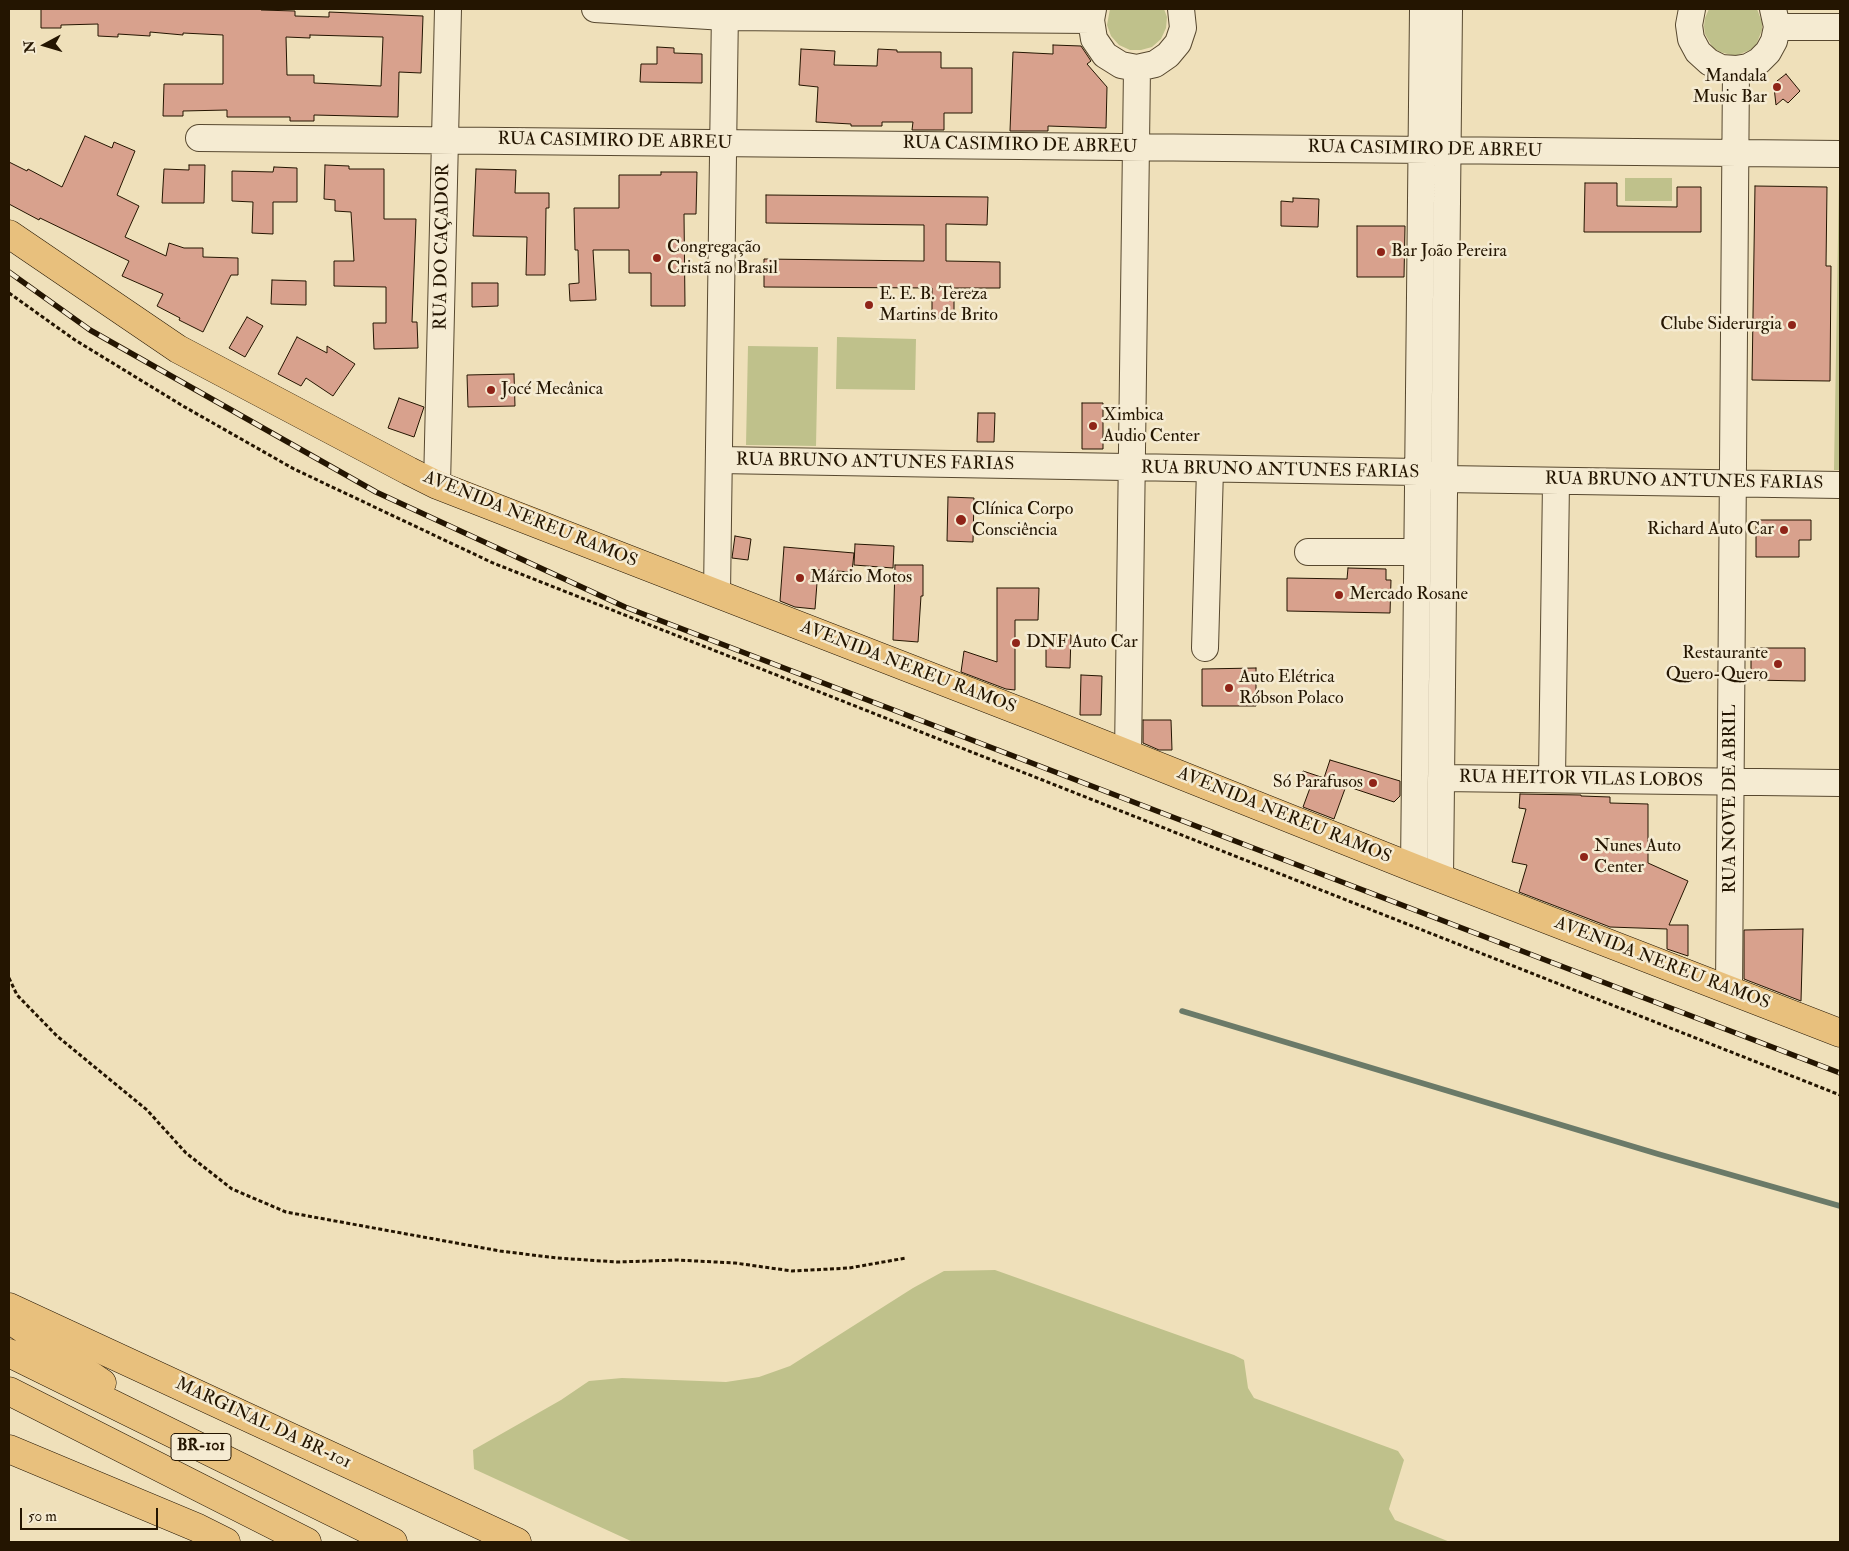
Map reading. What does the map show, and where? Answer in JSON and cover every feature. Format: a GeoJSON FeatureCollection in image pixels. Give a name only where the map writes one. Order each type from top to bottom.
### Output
{"type":"FeatureCollection","features":[{"type":"Feature","properties":{"kind":"main road","name":"AVENIDA NEREU RAMOS"},"geometry":{"type":"LineString","coordinates":[[9,234],[178,349],[437,485],[1840,1033]]}},
{"type":"Feature","properties":{"kind":"main road","name":"MARGINAL DA BR-101"},"geometry":{"type":"LineString","coordinates":[[9,1307],[516,1542]]}},
{"type":"Feature","properties":{"kind":"main road"},"geometry":{"type":"LineString","coordinates":[[9,1319],[181,1437]]}},
{"type":"Feature","properties":{"kind":"main road","name":"BR-101"},"geometry":{"type":"LineString","coordinates":[[9,1353],[393,1542]]}},
{"type":"Feature","properties":{"kind":"main road","name":"BR-101"},"geometry":{"type":"LineString","coordinates":[[9,1391],[307,1542]]}},
{"type":"Feature","properties":{"kind":"main road"},"geometry":{"type":"LineString","coordinates":[[9,1449],[198,1528],[226,1542]]}},
{"type":"Feature","properties":{"kind":"street","name":"RUA DO CAÇADOR"},"geometry":{"type":"LineString","coordinates":[[437,485],[448,9]]}},
{"type":"Feature","properties":{"kind":"street"},"geometry":{"type":"LineString","coordinates":[[595,9],[725,13],[1092,15],[1094,39],[1105,55],[1121,65],[1137,68],[1155,64],[1168,55],[1178,43],[1183,28],[1181,9]]}},
{"type":"Feature","properties":{"kind":"street"},"geometry":{"type":"LineString","coordinates":[[1414,868],[1423,9]]}},
{"type":"Feature","properties":{"kind":"street"},"geometry":{"type":"LineString","coordinates":[[1440,878],[1450,9]]}},
{"type":"Feature","properties":{"kind":"street"},"geometry":{"type":"LineString","coordinates":[[1692,9],[1689,25],[1691,39],[1698,52],[1708,62],[1722,68],[1736,69],[1748,67],[1759,61],[1768,52],[1774,41],[1775,18],[1840,27]]}},
{"type":"Feature","properties":{"kind":"street"},"geometry":{"type":"LineString","coordinates":[[717,593],[725,13]]}},
{"type":"Feature","properties":{"kind":"street"},"geometry":{"type":"LineString","coordinates":[[1128,754],[1137,68]]}},
{"type":"Feature","properties":{"kind":"street","name":"RUA NOVE DE ABRIL"},"geometry":{"type":"LineString","coordinates":[[1730,990],[1736,69]]}},
{"type":"Feature","properties":{"kind":"street","name":"RUA CASIMIRO DE ABREU"},"geometry":{"type":"LineString","coordinates":[[199,138],[1840,154]]}},
{"type":"Feature","properties":{"kind":"street","name":"RUA BRUNO ANTUNES FARIAS"},"geometry":{"type":"LineString","coordinates":[[719,460],[1418,472],[1444,479],[1840,485]]}},
{"type":"Feature","properties":{"kind":"street"},"geometry":{"type":"LineString","coordinates":[[1206,648],[1210,469]]}},
{"type":"Feature","properties":{"kind":"street"},"geometry":{"type":"LineString","coordinates":[[1552,779],[1556,480]]}},
{"type":"Feature","properties":{"kind":"street"},"geometry":{"type":"LineString","coordinates":[[1308,552],[1417,552]]}},
{"type":"Feature","properties":{"kind":"street","name":"RUA HEITOR VILAS LOBOS"},"geometry":{"type":"LineString","coordinates":[[1441,778],[1840,783]]}},
{"type":"Feature","properties":{"kind":"path"},"geometry":{"type":"LineString","coordinates":[[9,293],[75,340],[183,406],[294,469],[493,563],[1840,1094]]}},
{"type":"Feature","properties":{"kind":"path"},"geometry":{"type":"LineString","coordinates":[[9,978],[18,995],[56,1036],[147,1110],[186,1153],[232,1189],[286,1212],[500,1251],[567,1259],[617,1262],[677,1260],[735,1263],[792,1271],[849,1268],[906,1258]]}},
{"type":"Feature","properties":{"kind":"green space"},"geometry":{"type":"Polygon","coordinates":[[[1110,9],[1164,9],[1167,17],[1166,28],[1161,39],[1152,47],[1141,50],[1130,50],[1119,45],[1111,36],[1107,25],[1110,9]]]}},
{"type":"Feature","properties":{"kind":"green space"},"geometry":{"type":"Polygon","coordinates":[[[1709,9],[1757,9],[1762,22],[1762,30],[1756,45],[1750,50],[1735,56],[1713,48],[1705,34],[1704,26],[1709,9]]]}},
{"type":"Feature","properties":{"kind":"green space"},"geometry":{"type":"Polygon","coordinates":[[[1625,178],[1672,178],[1672,201],[1625,201],[1625,178]]]}},
{"type":"Feature","properties":{"kind":"green space"},"geometry":{"type":"Polygon","coordinates":[[[1839,180],[1840,470],[1834,470],[1839,180]]]}},
{"type":"Feature","properties":{"kind":"green space"},"geometry":{"type":"Polygon","coordinates":[[[837,337],[916,339],[915,390],[836,389],[837,337]]]}},
{"type":"Feature","properties":{"kind":"green space"},"geometry":{"type":"Polygon","coordinates":[[[748,346],[818,347],[816,446],[746,445],[748,346]]]}},
{"type":"Feature","properties":{"kind":"green space"},"geometry":{"type":"Polygon","coordinates":[[[995,1270],[1234,1355],[1244,1360],[1248,1388],[1254,1398],[1398,1451],[1404,1460],[1389,1509],[1395,1520],[1450,1542],[633,1542],[474,1469],[473,1450],[561,1400],[589,1381],[622,1378],[726,1382],[759,1377],[790,1366],[913,1288],[944,1271],[995,1270]]]}},
{"type":"Feature","properties":{"kind":"building"},"geometry":{"type":"Polygon","coordinates":[[[41,9],[261,9],[295,11],[295,16],[329,17],[329,12],[423,16],[421,73],[399,72],[398,117],[314,115],[314,121],[290,121],[290,117],[227,117],[227,110],[183,111],[183,116],[163,116],[164,84],[223,84],[223,35],[183,33],[183,35],[150,32],[150,36],[118,34],[118,37],[98,36],[98,24],[61,25],[61,28],[41,28],[41,9]],[[310,35],[310,38],[286,37],[287,75],[314,75],[314,83],[381,86],[383,37],[310,35]]]}},
{"type":"Feature","properties":{"kind":"building"},"geometry":{"type":"Polygon","coordinates":[[[1053,45],[1081,46],[1091,61],[1087,64],[1107,87],[1106,128],[1048,126],[1048,131],[1010,131],[1013,52],[1053,54],[1053,45]]]}},
{"type":"Feature","properties":{"kind":"building"},"geometry":{"type":"Polygon","coordinates":[[[657,47],[674,48],[674,53],[702,54],[702,83],[640,82],[641,64],[657,64],[657,47]]]}},
{"type":"Feature","properties":{"kind":"building"},"geometry":{"type":"Polygon","coordinates":[[[801,49],[835,51],[834,65],[877,66],[878,49],[897,50],[897,52],[941,52],[941,68],[972,68],[972,113],[944,113],[944,130],[912,130],[913,122],[882,122],[882,126],[851,126],[851,124],[816,122],[818,87],[799,85],[801,49]]]}},
{"type":"Feature","properties":{"kind":"building"},"geometry":{"type":"Polygon","coordinates":[[[1786,74],[1800,91],[1788,103],[1783,99],[1776,105],[1774,87],[1777,81],[1786,74]]]}},
{"type":"Feature","properties":{"kind":"building"},"geometry":{"type":"Polygon","coordinates":[[[85,136],[112,148],[114,142],[135,151],[117,195],[139,206],[125,237],[166,256],[169,243],[184,248],[203,248],[203,257],[238,258],[238,275],[231,275],[203,332],[157,306],[163,294],[122,276],[129,261],[40,218],[39,220],[9,204],[9,162],[27,171],[28,169],[62,187],[85,136]]]}},
{"type":"Feature","properties":{"kind":"building"},"geometry":{"type":"Polygon","coordinates":[[[189,165],[205,165],[204,203],[162,203],[164,169],[189,170],[189,165]]]}},
{"type":"Feature","properties":{"kind":"building"},"geometry":{"type":"Polygon","coordinates":[[[325,165],[349,166],[349,169],[384,169],[384,219],[416,219],[412,322],[417,322],[418,348],[374,349],[373,323],[386,323],[386,287],[334,286],[334,261],[354,261],[351,212],[335,211],[335,200],[324,199],[325,165]]]}},
{"type":"Feature","properties":{"kind":"building"},"geometry":{"type":"Polygon","coordinates":[[[274,167],[297,168],[297,202],[273,202],[273,234],[252,233],[253,202],[232,201],[232,171],[273,172],[274,167]]]}},
{"type":"Feature","properties":{"kind":"building"},"geometry":{"type":"Polygon","coordinates":[[[476,169],[516,170],[515,193],[549,193],[549,208],[546,208],[545,275],[526,275],[527,237],[473,236],[476,169]]]}},
{"type":"Feature","properties":{"kind":"building"},"geometry":{"type":"Polygon","coordinates":[[[661,172],[697,172],[696,214],[684,214],[685,306],[651,306],[651,273],[629,273],[629,250],[593,250],[596,300],[570,301],[569,284],[579,283],[578,250],[575,250],[574,208],[619,208],[619,175],[661,175],[661,172]]]}},
{"type":"Feature","properties":{"kind":"building"},"geometry":{"type":"Polygon","coordinates":[[[1585,183],[1617,183],[1617,206],[1677,207],[1677,187],[1701,187],[1701,232],[1584,232],[1585,183]]]}},
{"type":"Feature","properties":{"kind":"building"},"geometry":{"type":"Polygon","coordinates":[[[1755,186],[1827,187],[1826,266],[1831,266],[1830,381],[1752,380],[1755,186]]]}},
{"type":"Feature","properties":{"kind":"building"},"geometry":{"type":"Polygon","coordinates":[[[766,195],[988,197],[987,225],[946,224],[946,261],[1000,262],[1000,288],[954,288],[954,318],[932,318],[932,288],[764,287],[764,259],[924,261],[924,225],[766,223],[766,195]]]}},
{"type":"Feature","properties":{"kind":"building"},"geometry":{"type":"Polygon","coordinates":[[[1293,198],[1319,199],[1318,227],[1281,226],[1281,201],[1293,202],[1293,198]]]}},
{"type":"Feature","properties":{"kind":"building","name":"Bar João Pereira"},"geometry":{"type":"Polygon","coordinates":[[[1357,226],[1405,226],[1404,277],[1357,277],[1357,226]]]}},
{"type":"Feature","properties":{"kind":"building"},"geometry":{"type":"Polygon","coordinates":[[[272,280],[306,281],[306,305],[271,304],[272,280]]]}},
{"type":"Feature","properties":{"kind":"building"},"geometry":{"type":"Polygon","coordinates":[[[472,283],[498,283],[498,306],[472,307],[472,283]]]}},
{"type":"Feature","properties":{"kind":"building"},"geometry":{"type":"Polygon","coordinates":[[[247,317],[263,326],[245,357],[229,348],[247,317]]]}},
{"type":"Feature","properties":{"kind":"building"},"geometry":{"type":"Polygon","coordinates":[[[297,337],[327,353],[327,346],[355,364],[333,396],[306,378],[301,386],[278,374],[297,337]]]}},
{"type":"Feature","properties":{"kind":"building","name":"Jocé Mecânica"},"geometry":{"type":"Polygon","coordinates":[[[514,374],[515,406],[468,407],[467,375],[514,374]]]}},
{"type":"Feature","properties":{"kind":"building"},"geometry":{"type":"Polygon","coordinates":[[[399,398],[424,407],[414,437],[388,428],[399,398]]]}},
{"type":"Feature","properties":{"kind":"building","name":"Ximbica Audio Center"},"geometry":{"type":"Polygon","coordinates":[[[1082,403],[1103,403],[1103,449],[1082,449],[1082,403]]]}},
{"type":"Feature","properties":{"kind":"building"},"geometry":{"type":"Polygon","coordinates":[[[978,413],[995,413],[994,442],[977,442],[978,413]]]}},
{"type":"Feature","properties":{"kind":"building","name":"Clínica Corpo Consciência"},"geometry":{"type":"Polygon","coordinates":[[[948,497],[974,498],[973,542],[947,541],[948,497]]]}},
{"type":"Feature","properties":{"kind":"building","name":"Richard Auto Car"},"geometry":{"type":"Polygon","coordinates":[[[1756,520],[1811,520],[1811,540],[1799,540],[1799,557],[1756,557],[1756,520]]]}},
{"type":"Feature","properties":{"kind":"building"},"geometry":{"type":"Polygon","coordinates":[[[735,536],[751,539],[748,560],[732,558],[735,536]]]}},
{"type":"Feature","properties":{"kind":"building"},"geometry":{"type":"Polygon","coordinates":[[[855,544],[894,546],[893,568],[854,565],[855,544]]]}},
{"type":"Feature","properties":{"kind":"building","name":"Márcio Motos"},"geometry":{"type":"Polygon","coordinates":[[[784,547],[854,553],[852,572],[818,570],[815,609],[795,607],[780,601],[784,547]]]}},
{"type":"Feature","properties":{"kind":"building"},"geometry":{"type":"Polygon","coordinates":[[[895,565],[923,565],[923,596],[921,596],[918,642],[893,640],[895,565]]]}},
{"type":"Feature","properties":{"kind":"building","name":"Mercado Rosane"},"geometry":{"type":"Polygon","coordinates":[[[1348,568],[1386,569],[1386,580],[1391,580],[1390,613],[1287,611],[1287,578],[1347,579],[1348,568]]]}},
{"type":"Feature","properties":{"kind":"building"},"geometry":{"type":"Polygon","coordinates":[[[997,588],[1039,588],[1038,620],[1015,620],[1015,690],[1006,689],[961,672],[964,651],[997,662],[997,588]]]}},
{"type":"Feature","properties":{"kind":"building"},"geometry":{"type":"Polygon","coordinates":[[[1046,635],[1071,635],[1070,668],[1046,667],[1046,635]]]}},
{"type":"Feature","properties":{"kind":"building","name":"Restaurante Quero-Quero"},"geometry":{"type":"Polygon","coordinates":[[[1751,648],[1805,648],[1805,681],[1751,680],[1751,648]]]}},
{"type":"Feature","properties":{"kind":"building","name":"Auto Elétrica Róbson Polaco"},"geometry":{"type":"Polygon","coordinates":[[[1256,668],[1256,706],[1202,706],[1202,669],[1256,668]]]}},
{"type":"Feature","properties":{"kind":"building"},"geometry":{"type":"Polygon","coordinates":[[[1081,675],[1102,676],[1101,715],[1080,715],[1081,675]]]}},
{"type":"Feature","properties":{"kind":"building"},"geometry":{"type":"Polygon","coordinates":[[[1143,720],[1171,720],[1172,750],[1159,750],[1143,743],[1143,720]]]}},
{"type":"Feature","properties":{"kind":"building"},"geometry":{"type":"Polygon","coordinates":[[[1330,760],[1400,781],[1400,796],[1394,802],[1346,786],[1334,819],[1303,807],[1310,788],[1299,784],[1303,771],[1324,778],[1330,760]]]}},
{"type":"Feature","properties":{"kind":"building"},"geometry":{"type":"Polygon","coordinates":[[[1520,794],[1610,797],[1610,803],[1648,804],[1648,863],[1688,881],[1669,925],[1688,925],[1688,956],[1667,949],[1667,929],[1610,927],[1519,892],[1527,865],[1512,862],[1526,809],[1519,808],[1520,794]]]}},
{"type":"Feature","properties":{"kind":"building"},"geometry":{"type":"Polygon","coordinates":[[[1803,929],[1801,1001],[1744,979],[1744,930],[1803,929]]]}},
{"type":"Feature","properties":{"kind":"waterway"},"geometry":{"type":"LineString","coordinates":[[1182,1011],[1658,1154],[1840,1206]]}},
{"type":"Feature","properties":{"kind":"railway"},"geometry":{"type":"LineString","coordinates":[[9,272],[90,330],[376,492],[625,607],[1840,1073]]}},
{"type":"Feature","properties":{"kind":"place","name":"Mandala Music Bar"},"geometry":{"type":"Point","coordinates":[1777,87]}},
{"type":"Feature","properties":{"kind":"place","name":"Bar João Pereira"},"geometry":{"type":"Point","coordinates":[1381,252]}},
{"type":"Feature","properties":{"kind":"place","name":"Congregação Cristã no Brasil"},"geometry":{"type":"Point","coordinates":[657,258]}},
{"type":"Feature","properties":{"kind":"place","name":"E. E. B. Tereza Martins de Brito"},"geometry":{"type":"Point","coordinates":[869,305]}},
{"type":"Feature","properties":{"kind":"place","name":"Clube Siderurgia"},"geometry":{"type":"Point","coordinates":[1792,325]}},
{"type":"Feature","properties":{"kind":"place","name":"Jocé Mecânica"},"geometry":{"type":"Point","coordinates":[491,390]}},
{"type":"Feature","properties":{"kind":"place","name":"Ximbica Audio Center"},"geometry":{"type":"Point","coordinates":[1093,426]}},
{"type":"Feature","properties":{"kind":"place","name":"Clínica Corpo Consciência"},"geometry":{"type":"Point","coordinates":[961,520]}},
{"type":"Feature","properties":{"kind":"place","name":"Richard Auto Car"},"geometry":{"type":"Point","coordinates":[1784,530]}},
{"type":"Feature","properties":{"kind":"place","name":"Márcio Motos"},"geometry":{"type":"Point","coordinates":[800,578]}},
{"type":"Feature","properties":{"kind":"place","name":"Mercado Rosane"},"geometry":{"type":"Point","coordinates":[1339,595]}},
{"type":"Feature","properties":{"kind":"place","name":"DNF Auto Car"},"geometry":{"type":"Point","coordinates":[1016,643]}},
{"type":"Feature","properties":{"kind":"place","name":"Restaurante Quero-Quero"},"geometry":{"type":"Point","coordinates":[1778,664]}},
{"type":"Feature","properties":{"kind":"place","name":"Auto Elétrica Róbson Polaco"},"geometry":{"type":"Point","coordinates":[1229,688]}},
{"type":"Feature","properties":{"kind":"place","name":"Só Parafusos"},"geometry":{"type":"Point","coordinates":[1373,783]}},
{"type":"Feature","properties":{"kind":"place","name":"Nunes Auto Center"},"geometry":{"type":"Point","coordinates":[1584,857]}}]}
